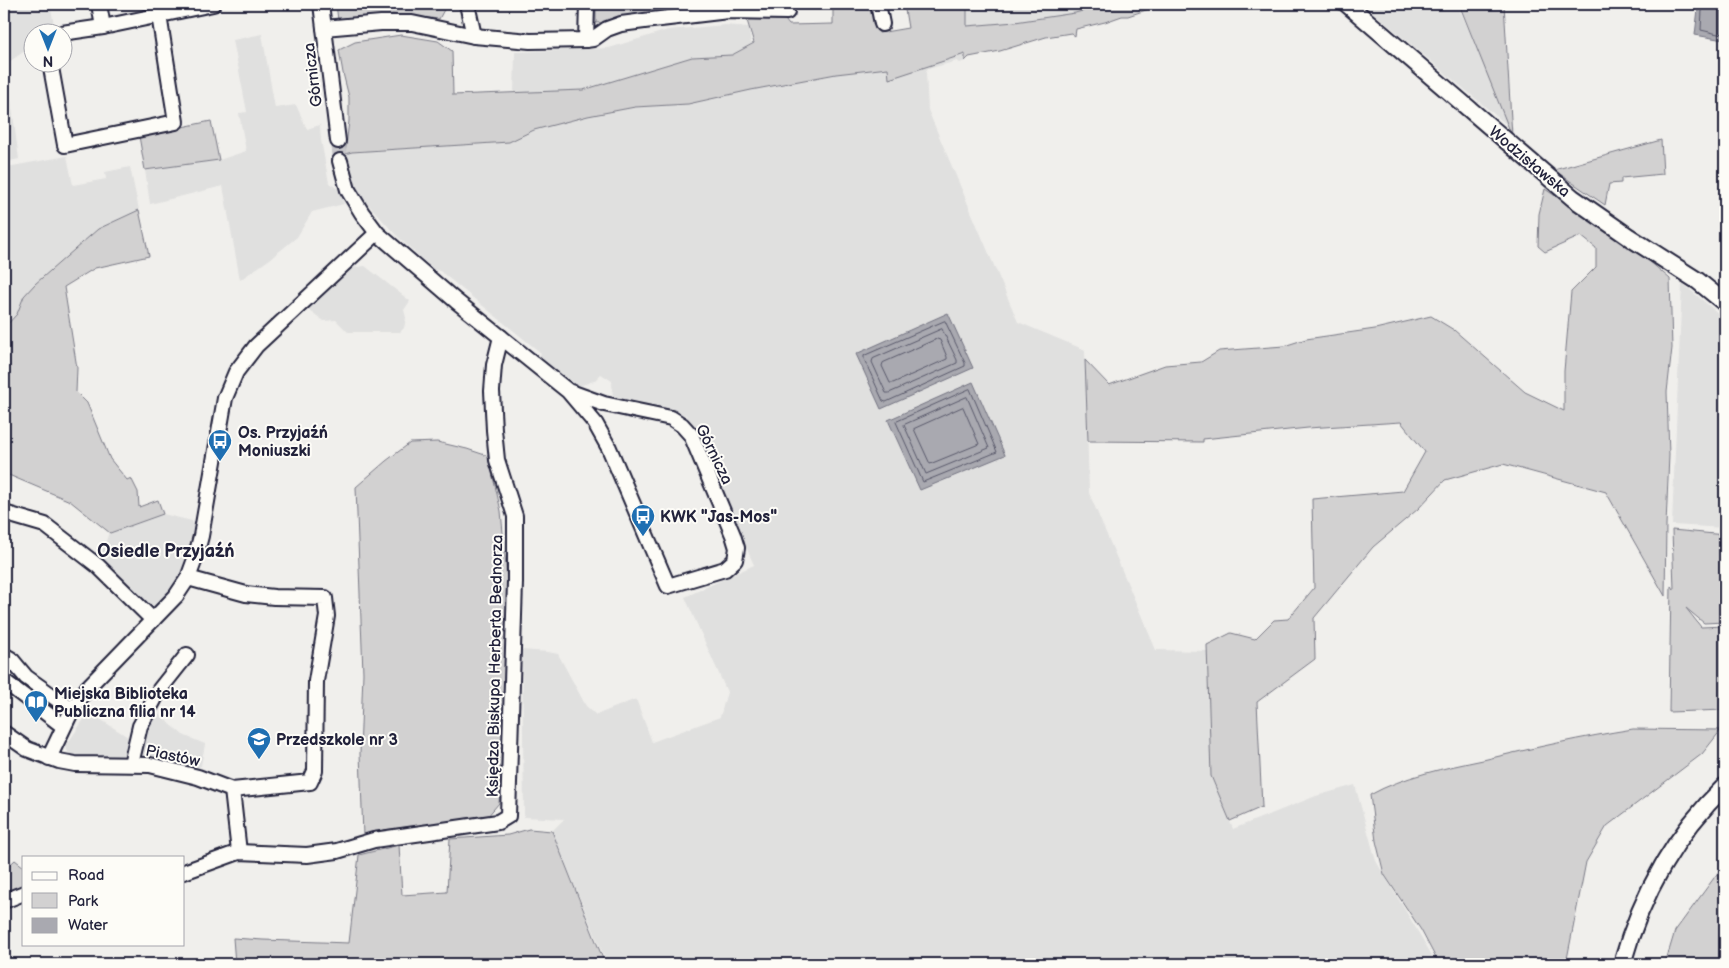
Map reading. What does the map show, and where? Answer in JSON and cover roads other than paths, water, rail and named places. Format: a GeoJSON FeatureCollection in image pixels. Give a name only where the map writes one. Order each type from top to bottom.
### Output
{"type":"FeatureCollection","features":[{"type":"Feature","properties":{"kind":"main road","name":"Wodzisławska"},"geometry":{"type":"LineString","coordinates":[[1347,4],[1573,198],[1629,237],[1698,281],[1725,303]]}},
{"type":"Feature","properties":{"kind":"main road"},"geometry":{"type":"LineString","coordinates":[[1622,964],[1634,923],[1662,865],[1688,827],[1725,786]]}},
{"type":"Feature","properties":{"kind":"street"},"geometry":{"type":"LineString","coordinates":[[99,4],[104,27]]}},
{"type":"Feature","properties":{"kind":"street"},"geometry":{"type":"LineString","coordinates":[[72,32],[104,27],[213,4]]}},
{"type":"Feature","properties":{"kind":"street","name":"Górnicza"},"geometry":{"type":"LineString","coordinates":[[321,4],[338,141]]}},
{"type":"Feature","properties":{"kind":"street"},"geometry":{"type":"LineString","coordinates":[[467,4],[474,36]]}},
{"type":"Feature","properties":{"kind":"street"},"geometry":{"type":"LineString","coordinates":[[586,4],[589,39]]}},
{"type":"Feature","properties":{"kind":"street"},"geometry":{"type":"LineString","coordinates":[[878,4],[882,24]]}},
{"type":"Feature","properties":{"kind":"street"},"geometry":{"type":"LineString","coordinates":[[324,28],[381,23],[412,23],[474,36],[530,41],[589,39],[621,24],[728,11],[787,12]]}},
{"type":"Feature","properties":{"kind":"street"},"geometry":{"type":"LineString","coordinates":[[52,72],[64,145],[176,122],[159,15]]}},
{"type":"Feature","properties":{"kind":"street","name":"Górnicza"},"geometry":{"type":"LineString","coordinates":[[340,161],[348,190],[377,233],[500,337],[528,357],[568,391],[595,423],[609,448],[668,586],[725,569],[735,560],[737,548],[733,535],[691,436],[682,425],[671,418],[604,404],[568,391]]}},
{"type":"Feature","properties":{"kind":"street"},"geometry":{"type":"LineString","coordinates":[[49,758],[63,726],[88,687],[176,596],[188,578],[201,536],[225,398],[236,372],[256,346],[377,233]]}},
{"type":"Feature","properties":{"kind":"street","name":"Księdza Biskupa Herberta Bednorza"},"geometry":{"type":"LineString","coordinates":[[185,872],[239,852],[306,855],[337,851],[374,840],[498,822],[508,816],[515,516],[497,460],[494,430],[492,390],[494,365],[500,337]]}},
{"type":"Feature","properties":{"kind":"street"},"geometry":{"type":"LineString","coordinates":[[4,513],[45,525],[98,566],[153,620]]}},
{"type":"Feature","properties":{"kind":"street","name":"Piastów"},"geometry":{"type":"LineString","coordinates":[[4,733],[27,749],[49,758],[75,764],[150,765],[198,777],[232,790],[310,782],[315,771],[316,680],[327,616],[325,598],[274,597],[246,594],[188,578]]}},
{"type":"Feature","properties":{"kind":"street"},"geometry":{"type":"LineString","coordinates":[[4,655],[11,659],[26,677],[72,710]]}},
{"type":"Feature","properties":{"kind":"street"},"geometry":{"type":"LineString","coordinates":[[131,764],[140,726],[160,689],[187,655]]}},
{"type":"Feature","properties":{"kind":"street"},"geometry":{"type":"LineString","coordinates":[[4,681],[63,726]]}},
{"type":"Feature","properties":{"kind":"street"},"geometry":{"type":"LineString","coordinates":[[232,790],[239,852]]}},
{"type":"Feature","properties":{"kind":"street"},"geometry":{"type":"LineString","coordinates":[[4,901],[22,894]]}},
{"type":"Feature","properties":{"kind":"water"},"geometry":{"type":"Polygon","coordinates":[[[1701,4],[1725,4],[1725,37],[1718,39],[1695,35],[1698,9],[1701,4]]]}},
{"type":"Feature","properties":{"kind":"water"},"geometry":{"type":"Polygon","coordinates":[[[948,313],[973,368],[881,409],[856,354],[948,313]]]}},
{"type":"Feature","properties":{"kind":"water"},"geometry":{"type":"Polygon","coordinates":[[[973,382],[1005,455],[920,490],[888,420],[973,382]]]}},
{"type":"Feature","properties":{"kind":"tunnel"},"geometry":{"type":"LineString","coordinates":[[338,141],[340,161]]}},
{"type":"Feature","properties":{"kind":"place","name":"Os. Przyjaźń Moniuszki"},"geometry":{"type":"Point","coordinates":[220,462]}},
{"type":"Feature","properties":{"kind":"place","name":"KWK \"Jas-Mos\""},"geometry":{"type":"Point","coordinates":[643,537]}},
{"type":"Feature","properties":{"kind":"place","name":"Miejska Biblioteka Publiczna filia nr 14"},"geometry":{"type":"Point","coordinates":[36,723]}},
{"type":"Feature","properties":{"kind":"place","name":"Przedszkole nr 3"},"geometry":{"type":"Point","coordinates":[259,760]}},
{"type":"Feature","properties":{"kind":"district","name":"Osiedle Przyjaźń"},"geometry":{"type":"Point","coordinates":[166,551]}}]}
